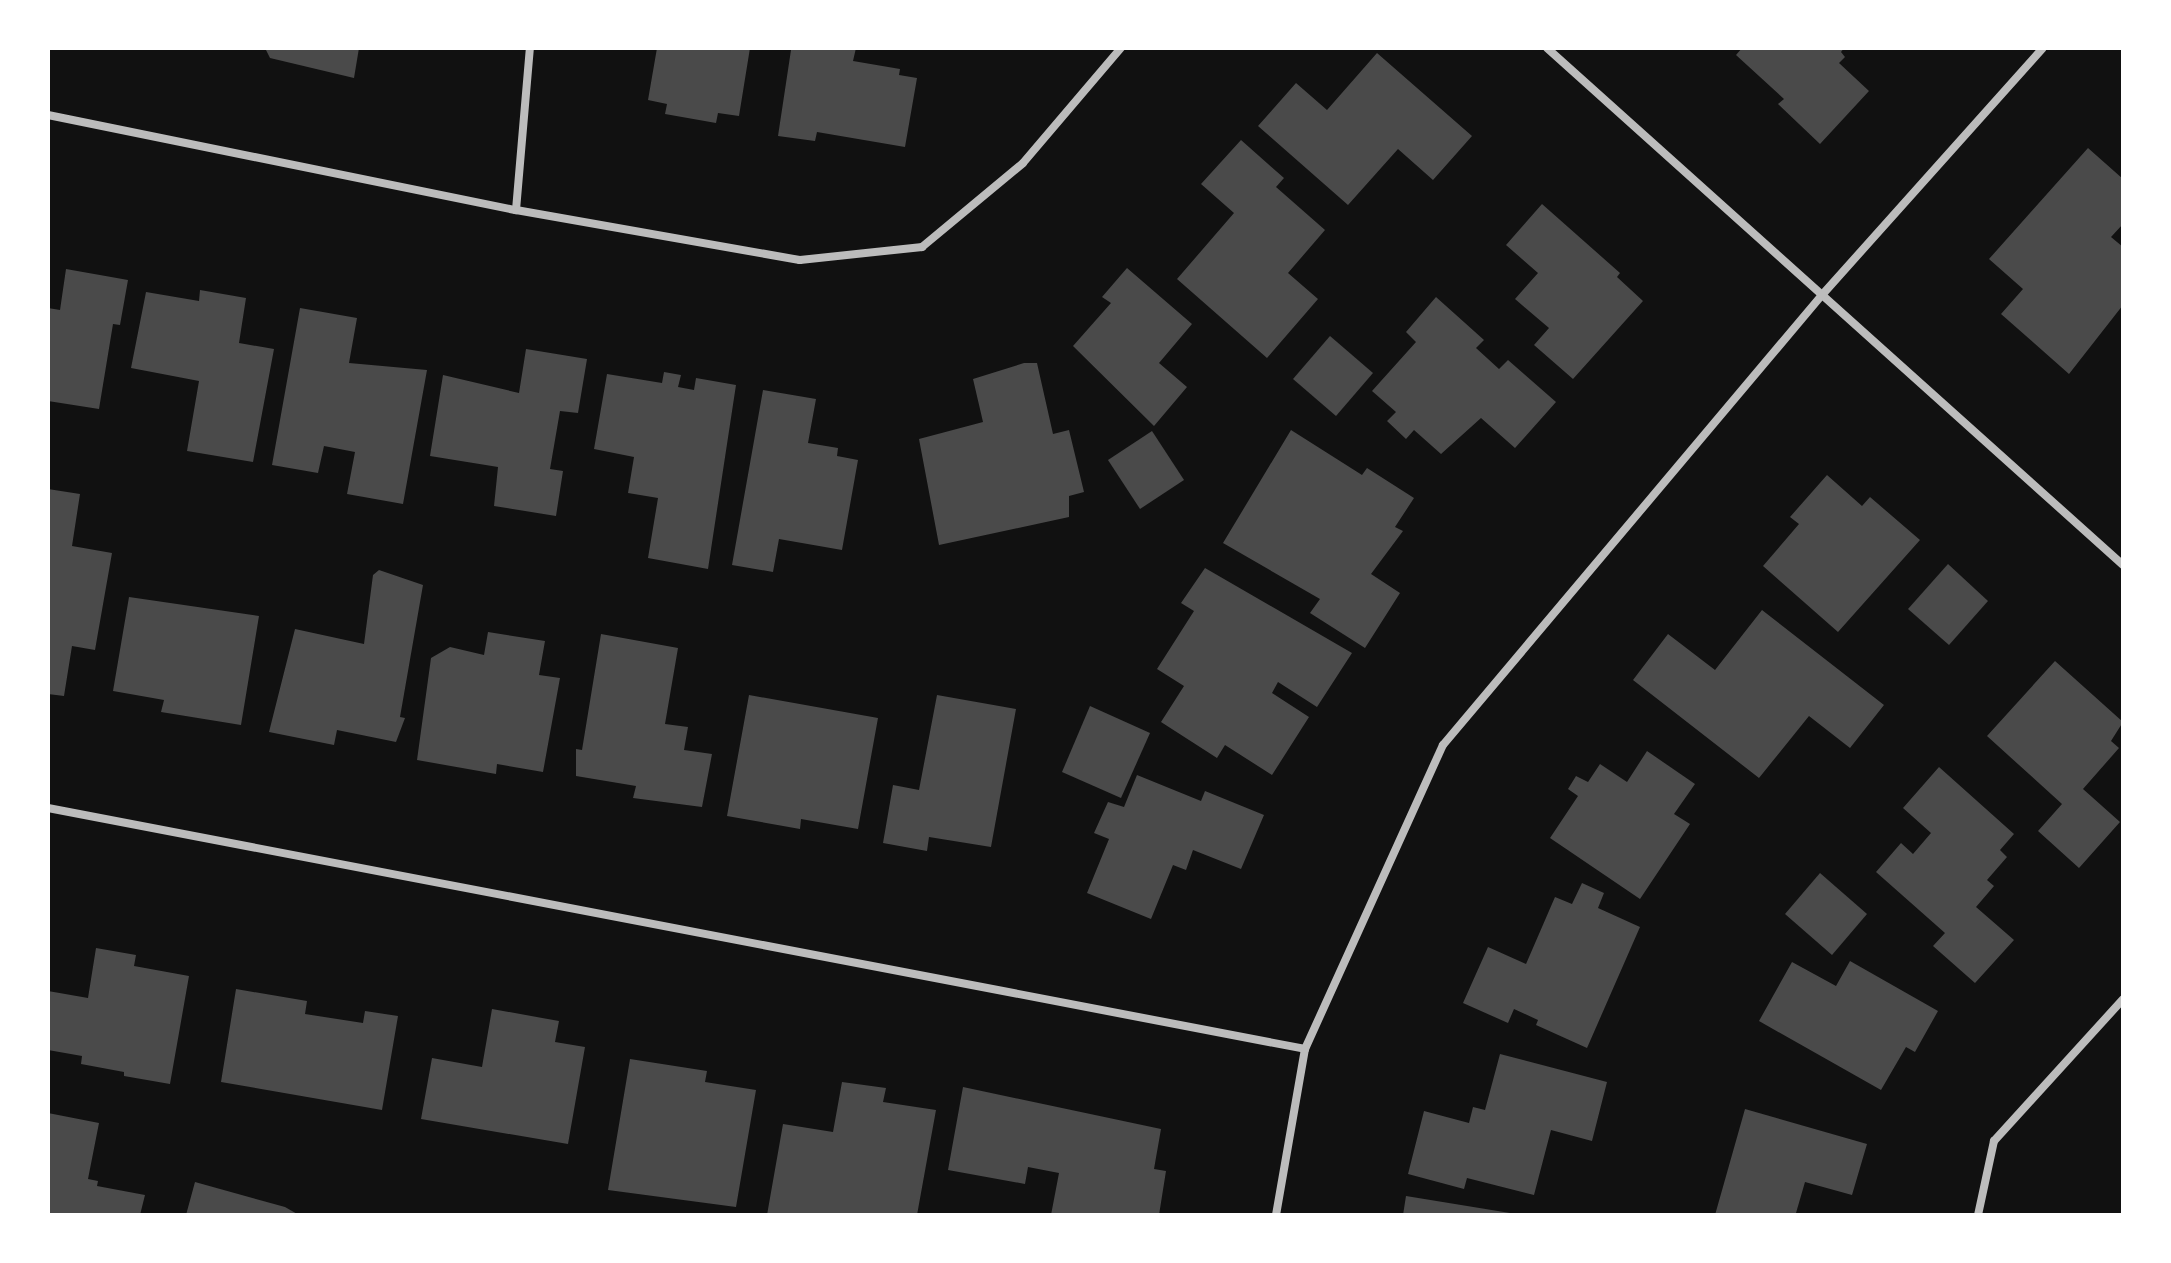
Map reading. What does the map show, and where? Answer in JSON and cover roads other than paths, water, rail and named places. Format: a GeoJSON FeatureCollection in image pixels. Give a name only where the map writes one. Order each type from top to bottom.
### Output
{"type":"FeatureCollection","features":[{"type":"Feature","properties":{"kind":"street"},"geometry":{"type":"LineString","coordinates":[[516,210],[530,48]]}},
{"type":"Feature","properties":{"kind":"street"},"geometry":{"type":"LineString","coordinates":[[48,115],[516,210],[800,260],[922,247],[1023,163],[1121,48]]}},
{"type":"Feature","properties":{"kind":"street"},"geometry":{"type":"LineString","coordinates":[[1547,48],[2123,565]]}},
{"type":"Feature","properties":{"kind":"street"},"geometry":{"type":"LineString","coordinates":[[1276,1215],[1305,1049],[1443,745],[1822,295],[2043,48]]}},
{"type":"Feature","properties":{"kind":"street"},"geometry":{"type":"LineString","coordinates":[[48,808],[1305,1049]]}},
{"type":"Feature","properties":{"kind":"street"},"geometry":{"type":"LineString","coordinates":[[1978,1215],[1994,1141],[2123,999]]}}]}
